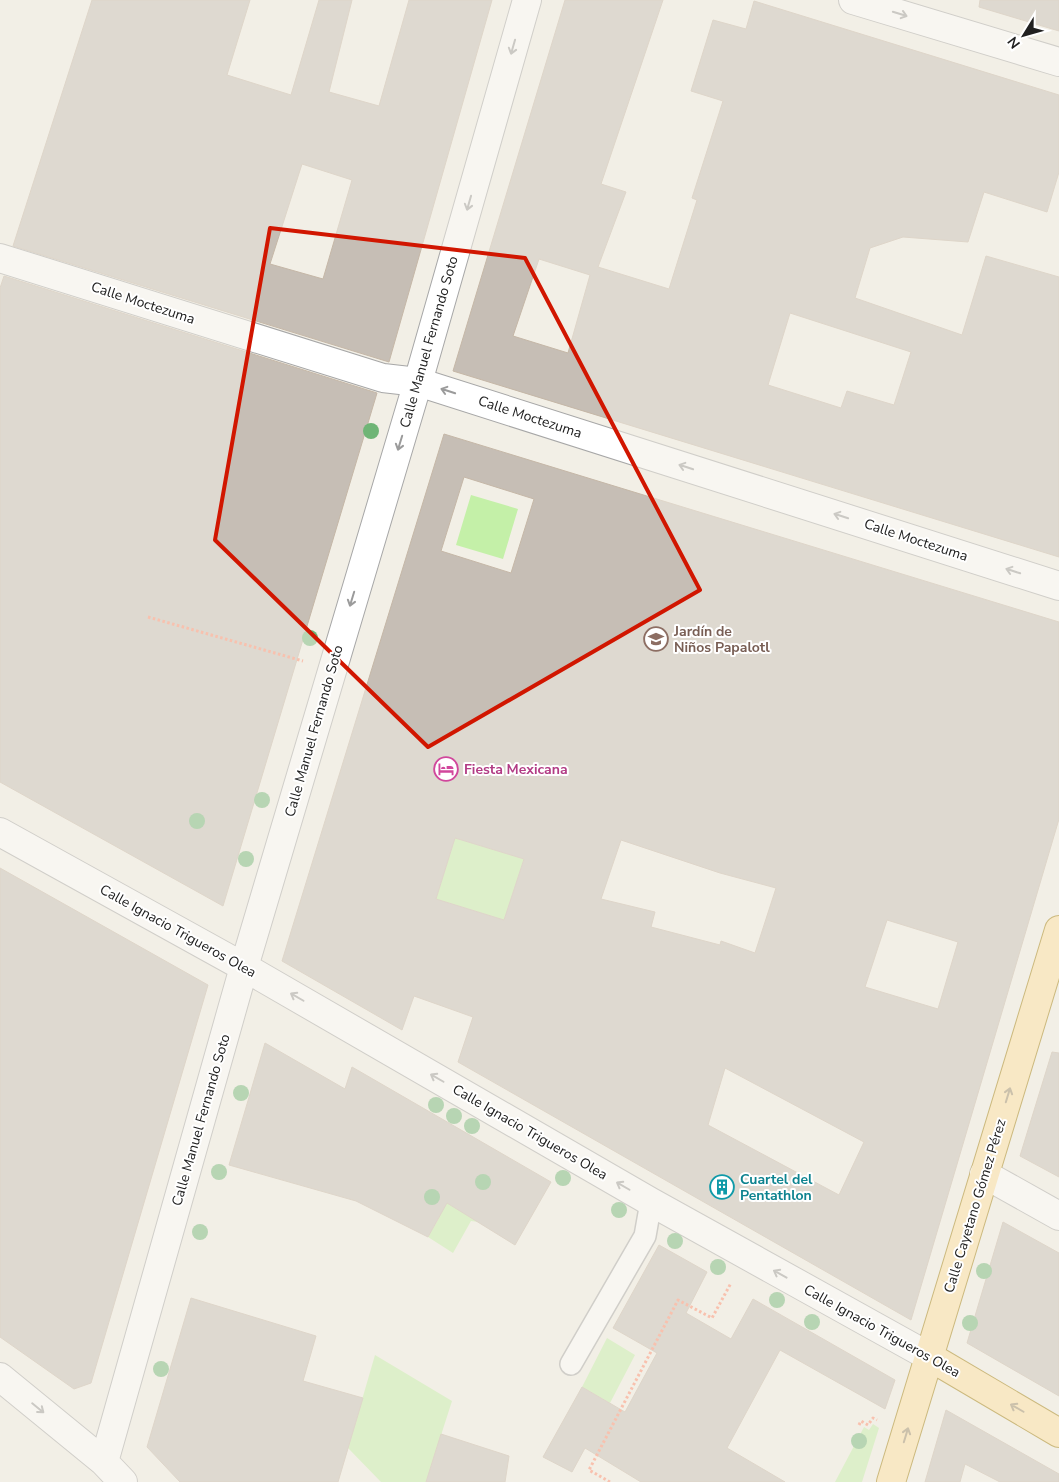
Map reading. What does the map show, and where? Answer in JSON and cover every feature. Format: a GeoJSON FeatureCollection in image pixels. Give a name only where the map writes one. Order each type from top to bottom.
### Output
{"type":"FeatureCollection","features":[{"type":"Feature","properties":{"kind":"main road","name":"Calle Cayetano Gómez Pérez"},"geometry":{"type":"LineString","coordinates":[[891,1482],[1059,930]]}},
{"type":"Feature","properties":{"kind":"main road","name":"Calle Ignacio Trigueros Olea"},"geometry":{"type":"LineString","coordinates":[[930,1357],[1059,1432]]}},
{"type":"Feature","properties":{"kind":"street","name":"Calle Manuel Fernando Soto"},"geometry":{"type":"LineString","coordinates":[[116,1476],[244,967],[418,382],[527,0]]}},
{"type":"Feature","properties":{"kind":"street"},"geometry":{"type":"LineString","coordinates":[[853,0],[1059,62]]}},
{"type":"Feature","properties":{"kind":"street","name":"Calle Moctezuma"},"geometry":{"type":"LineString","coordinates":[[0,258],[383,378],[418,382],[1059,586]]}},
{"type":"Feature","properties":{"kind":"street","name":"Calle Ignacio Trigueros Olea"},"geometry":{"type":"LineString","coordinates":[[0,832],[244,967],[650,1202],[930,1357]]}},
{"type":"Feature","properties":{"kind":"street"},"geometry":{"type":"LineString","coordinates":[[984,1174],[1059,1216]]}},
{"type":"Feature","properties":{"kind":"street"},"geometry":{"type":"LineString","coordinates":[[0,1377],[116,1476]]}},
{"type":"Feature","properties":{"kind":"lane"},"geometry":{"type":"LineString","coordinates":[[571,1364],[645,1236],[650,1202]]}},
{"type":"Feature","properties":{"kind":"path"},"geometry":{"type":"LineString","coordinates":[[148,617],[298,659]]}},
{"type":"Feature","properties":{"kind":"path"},"geometry":{"type":"LineString","coordinates":[[610,1482],[589,1470],[678,1300],[712,1318],[733,1280]]}},
{"type":"Feature","properties":{"kind":"path"},"geometry":{"type":"LineString","coordinates":[[859,1425],[861,1421],[868,1425],[872,1418],[881,1422]]}},
{"type":"Feature","properties":{"kind":"highlighted area"},"geometry":{"type":"Polygon","coordinates":[[[270,228],[525,258],[700,590],[428,747],[215,540],[270,228]]]}},
{"type":"Feature","properties":{"kind":"green space"},"geometry":{"type":"Polygon","coordinates":[[[471,495],[518,509],[503,559],[456,545],[471,495]]]}},
{"type":"Feature","properties":{"kind":"green space"},"geometry":{"type":"Polygon","coordinates":[[[455,838],[524,859],[504,920],[436,899],[455,838]]]}},
{"type":"Feature","properties":{"kind":"green space"},"geometry":{"type":"Polygon","coordinates":[[[426,1174],[479,1222],[471,1221],[453,1253],[428,1237],[439,1218],[426,1174]]]}},
{"type":"Feature","properties":{"kind":"green space"},"geometry":{"type":"Polygon","coordinates":[[[607,1338],[635,1355],[610,1403],[582,1387],[607,1338]]]}},
{"type":"Feature","properties":{"kind":"green space"},"geometry":{"type":"Polygon","coordinates":[[[375,1355],[452,1401],[426,1482],[381,1482],[348,1448],[375,1355]]]}},
{"type":"Feature","properties":{"kind":"green space"},"geometry":{"type":"Polygon","coordinates":[[[873,1424],[879,1428],[862,1482],[835,1482],[864,1427],[869,1430],[873,1424]]]}},
{"type":"Feature","properties":{"kind":"building"},"geometry":{"type":"Polygon","coordinates":[[[92,0],[250,0],[227,75],[291,95],[319,0],[352,0],[329,92],[379,106],[409,0],[492,0],[389,362],[13,246],[92,0]],[[302,164],[270,264],[323,279],[352,180],[302,164]]]}},
{"type":"Feature","properties":{"kind":"building"},"geometry":{"type":"Polygon","coordinates":[[[565,0],[663,0],[601,184],[626,192],[598,267],[669,289],[697,200],[692,198],[723,101],[691,91],[713,20],[746,29],[754,1],[1059,95],[1059,172],[1047,212],[984,192],[968,242],[903,237],[870,248],[855,298],[962,335],[986,256],[1059,277],[1059,557],[453,371],[565,0]],[[539,259],[513,336],[568,353],[590,275],[539,259]],[[790,313],[768,385],[841,408],[847,391],[894,405],[911,352],[790,313]]]}},
{"type":"Feature","properties":{"kind":"building"},"geometry":{"type":"Polygon","coordinates":[[[980,0],[1059,0],[1059,31],[979,7],[980,0]]]}},
{"type":"Feature","properties":{"kind":"building"},"geometry":{"type":"Polygon","coordinates":[[[4,276],[377,393],[223,906],[0,782],[0,288],[4,276]]]}},
{"type":"Feature","properties":{"kind":"building"},"geometry":{"type":"Polygon","coordinates":[[[444,434],[1059,622],[1059,819],[911,1320],[458,1062],[473,1017],[414,996],[402,1030],[282,961],[444,434]],[[464,477],[441,551],[511,573],[534,499],[464,477]],[[455,838],[436,899],[504,920],[524,859],[455,838]],[[621,840],[601,899],[655,912],[651,927],[720,945],[721,941],[755,953],[776,888],[720,873],[621,840]],[[887,920],[865,987],[938,1009],[958,942],[887,920]],[[725,1068],[708,1125],[839,1195],[864,1142],[725,1068]]]}},
{"type":"Feature","properties":{"kind":"building"},"geometry":{"type":"Polygon","coordinates":[[[0,868],[208,985],[91,1383],[74,1389],[0,1337],[0,868]]]}},
{"type":"Feature","properties":{"kind":"building"},"geometry":{"type":"Polygon","coordinates":[[[265,1043],[345,1089],[352,1067],[551,1182],[515,1245],[447,1203],[428,1237],[356,1201],[229,1165],[265,1043]]]}},
{"type":"Feature","properties":{"kind":"building"},"geometry":{"type":"Polygon","coordinates":[[[1052,1052],[1059,1053],[1059,1177],[1020,1156],[1052,1052]]]}},
{"type":"Feature","properties":{"kind":"building"},"geometry":{"type":"Polygon","coordinates":[[[1003,1222],[1059,1253],[1059,1396],[967,1343],[1003,1222]]]}},
{"type":"Feature","properties":{"kind":"building"},"geometry":{"type":"Polygon","coordinates":[[[659,1245],[707,1272],[686,1313],[731,1339],[753,1299],[895,1380],[885,1409],[780,1350],[727,1448],[785,1482],[641,1482],[585,1448],[572,1472],[543,1457],[582,1387],[625,1412],[657,1353],[613,1328],[659,1245]]]}},
{"type":"Feature","properties":{"kind":"building"},"geometry":{"type":"Polygon","coordinates":[[[191,1298],[316,1336],[303,1381],[363,1398],[338,1482],[180,1482],[147,1447],[191,1298]]]}},
{"type":"Feature","properties":{"kind":"building"},"geometry":{"type":"Polygon","coordinates":[[[946,1410],[1059,1474],[1059,1482],[1000,1482],[965,1464],[960,1482],[925,1482],[946,1410]]]}},
{"type":"Feature","properties":{"kind":"building"},"geometry":{"type":"Polygon","coordinates":[[[441,1434],[509,1456],[505,1482],[426,1482],[441,1434]]]}},
{"type":"Feature","properties":{"kind":"place","name":"Jardín de Niños Papalotl"},"geometry":{"type":"Point","coordinates":[656,639]}},
{"type":"Feature","properties":{"kind":"place","name":"Fiesta Mexicana"},"geometry":{"type":"Point","coordinates":[446,769]}},
{"type":"Feature","properties":{"kind":"place","name":"Cuartel del Pentathlon"},"geometry":{"type":"Point","coordinates":[722,1187]}}]}
